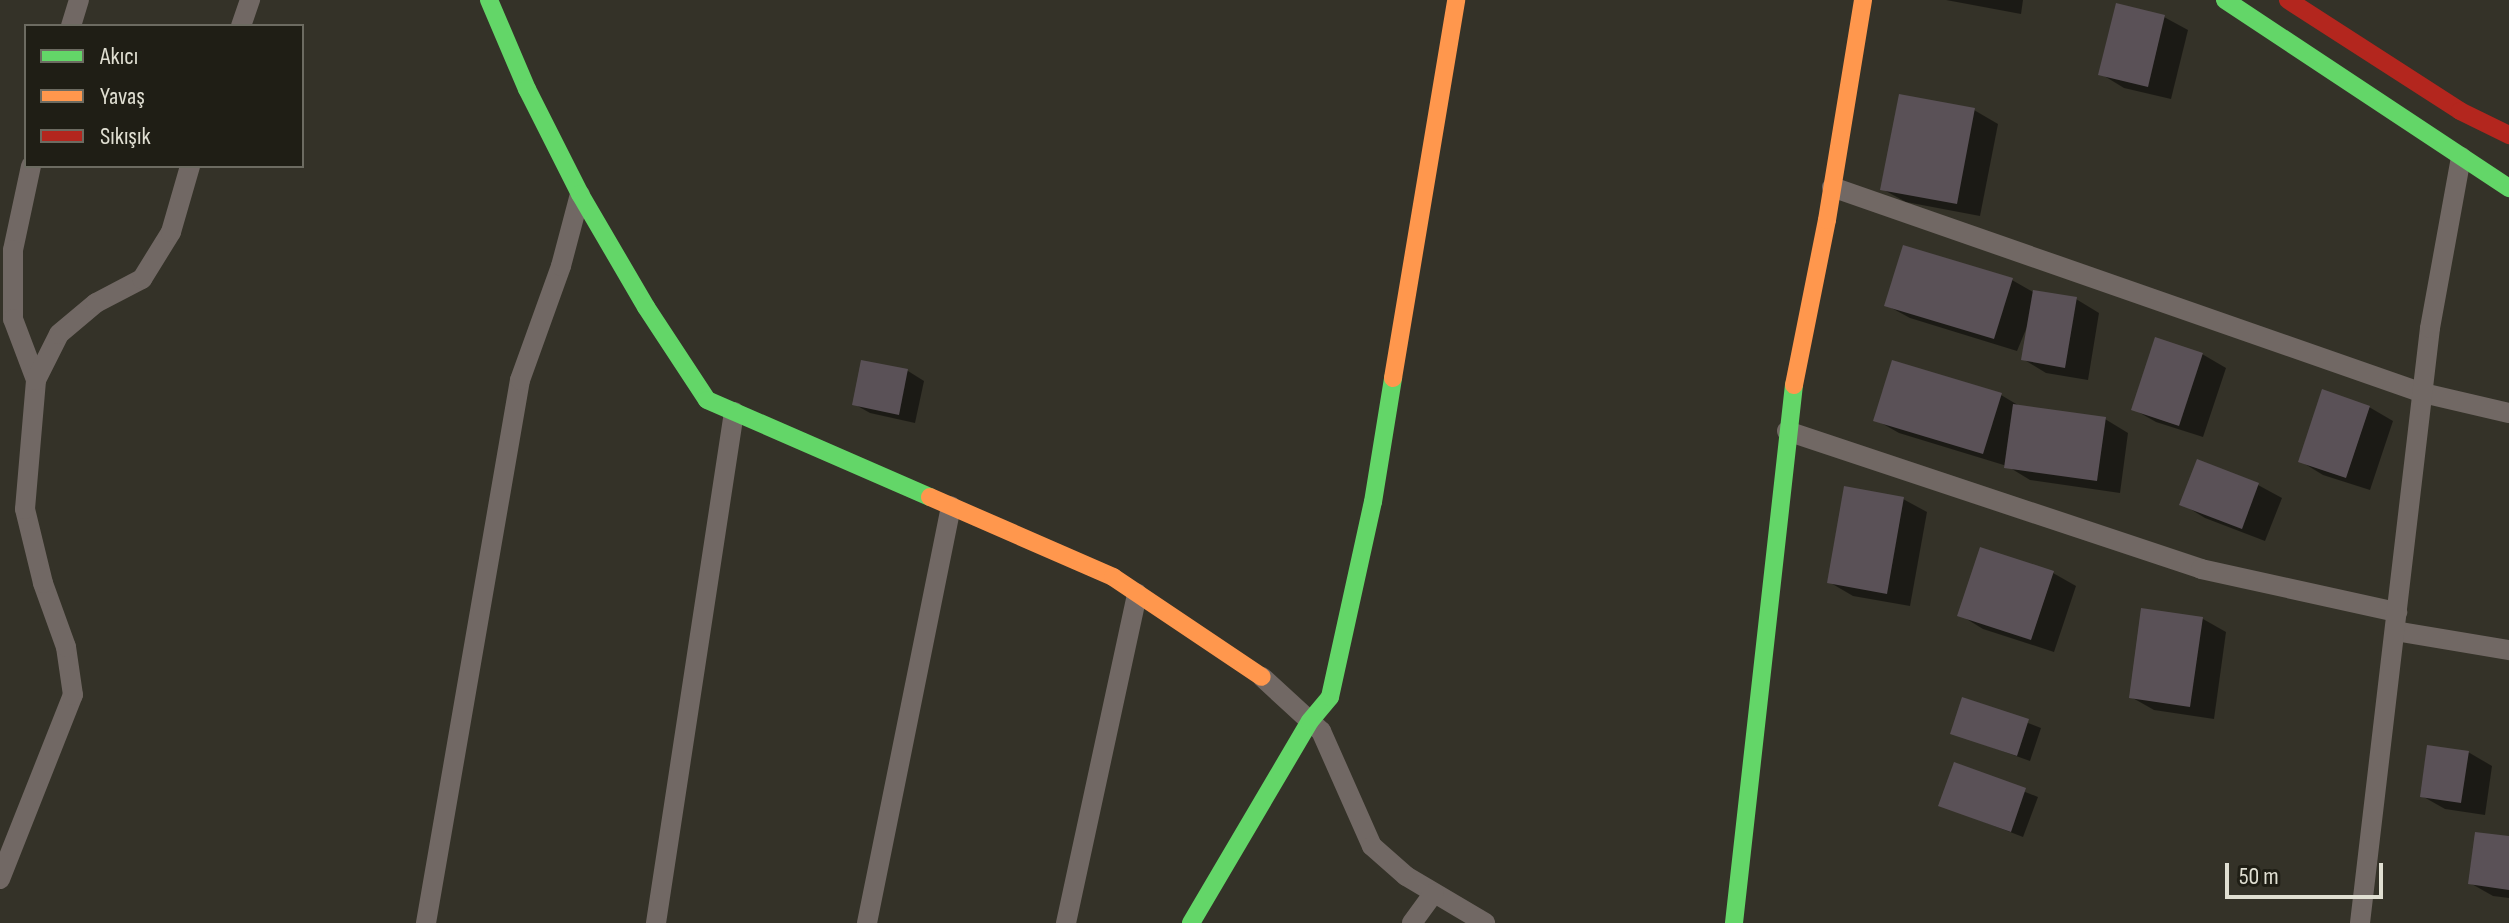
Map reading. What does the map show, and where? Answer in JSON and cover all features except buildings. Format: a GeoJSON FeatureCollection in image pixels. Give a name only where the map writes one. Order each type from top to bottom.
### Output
{"type":"FeatureCollection","features":[{"type":"Feature","properties":{"kind":"main road"},"geometry":{"type":"LineString","coordinates":[[489,0],[527,89],[580,194],[646,307],[707,400],[1113,577],[1262,677]]}},
{"type":"Feature","properties":{"kind":"main road"},"geometry":{"type":"LineString","coordinates":[[1191,923],[1310,721],[1330,697],[1373,502],[1456,0]]}},
{"type":"Feature","properties":{"kind":"main road"},"geometry":{"type":"LineString","coordinates":[[1734,923],[1787,431],[1863,0]]}},
{"type":"Feature","properties":{"kind":"main road"},"geometry":{"type":"LineString","coordinates":[[2225,0],[2509,188]]}},
{"type":"Feature","properties":{"kind":"main road"},"geometry":{"type":"LineString","coordinates":[[2288,0],[2460,111],[2509,135]]}},
{"type":"Feature","properties":{"kind":"street"},"geometry":{"type":"LineString","coordinates":[[72,24],[79,0]]}},
{"type":"Feature","properties":{"kind":"street"},"geometry":{"type":"LineString","coordinates":[[242,24],[250,0]]}},
{"type":"Feature","properties":{"kind":"street"},"geometry":{"type":"LineString","coordinates":[[2360,923],[2423,393],[2461,157]]}},
{"type":"Feature","properties":{"kind":"street"},"geometry":{"type":"LineString","coordinates":[[31,168],[13,250],[13,319],[36,380]]}},
{"type":"Feature","properties":{"kind":"street"},"geometry":{"type":"LineString","coordinates":[[0,879],[73,695],[66,647],[43,583],[25,509],[36,380],[59,334],[96,303],[142,279],[171,232],[189,168]]}},
{"type":"Feature","properties":{"kind":"street"},"geometry":{"type":"LineString","coordinates":[[1832,187],[2423,393],[2509,413]]}},
{"type":"Feature","properties":{"kind":"street"},"geometry":{"type":"LineString","coordinates":[[426,923],[520,380],[561,266],[580,194]]}},
{"type":"Feature","properties":{"kind":"street"},"geometry":{"type":"LineString","coordinates":[[656,923],[734,412]]}},
{"type":"Feature","properties":{"kind":"street"},"geometry":{"type":"LineString","coordinates":[[1787,431],[2201,569],[2509,650]]}},
{"type":"Feature","properties":{"kind":"street"},"geometry":{"type":"LineString","coordinates":[[867,923],[951,506]]}},
{"type":"Feature","properties":{"kind":"street"},"geometry":{"type":"LineString","coordinates":[[1066,923],[1137,594]]}},
{"type":"Feature","properties":{"kind":"street"},"geometry":{"type":"LineString","coordinates":[[1262,677],[1321,731],[1372,846],[1406,876],[1485,923]]}},
{"type":"Feature","properties":{"kind":"street"},"geometry":{"type":"LineString","coordinates":[[1412,923],[1434,893]]}},
{"type":"Feature","properties":{"kind":"traffic: fast"},"geometry":{"type":"LineString","coordinates":[[489,0],[527,89],[580,194],[646,307],[707,400],[930,497]]}},
{"type":"Feature","properties":{"kind":"traffic: fast"},"geometry":{"type":"LineString","coordinates":[[2225,0],[2509,188]]}},
{"type":"Feature","properties":{"kind":"traffic: fast"},"geometry":{"type":"LineString","coordinates":[[1191,923],[1310,721],[1330,697],[1373,502],[1393,378]]}},
{"type":"Feature","properties":{"kind":"traffic: fast"},"geometry":{"type":"LineString","coordinates":[[1734,923],[1794,385]]}},
{"type":"Feature","properties":{"kind":"traffic: slow"},"geometry":{"type":"LineString","coordinates":[[1393,378],[1456,0]]}},
{"type":"Feature","properties":{"kind":"traffic: slow"},"geometry":{"type":"LineString","coordinates":[[1794,385],[1827,220],[1863,0]]}},
{"type":"Feature","properties":{"kind":"traffic: slow"},"geometry":{"type":"LineString","coordinates":[[930,497],[1113,577],[1262,677]]}},
{"type":"Feature","properties":{"kind":"traffic: jam"},"geometry":{"type":"LineString","coordinates":[[2288,0],[2460,111],[2509,135]]}}]}
